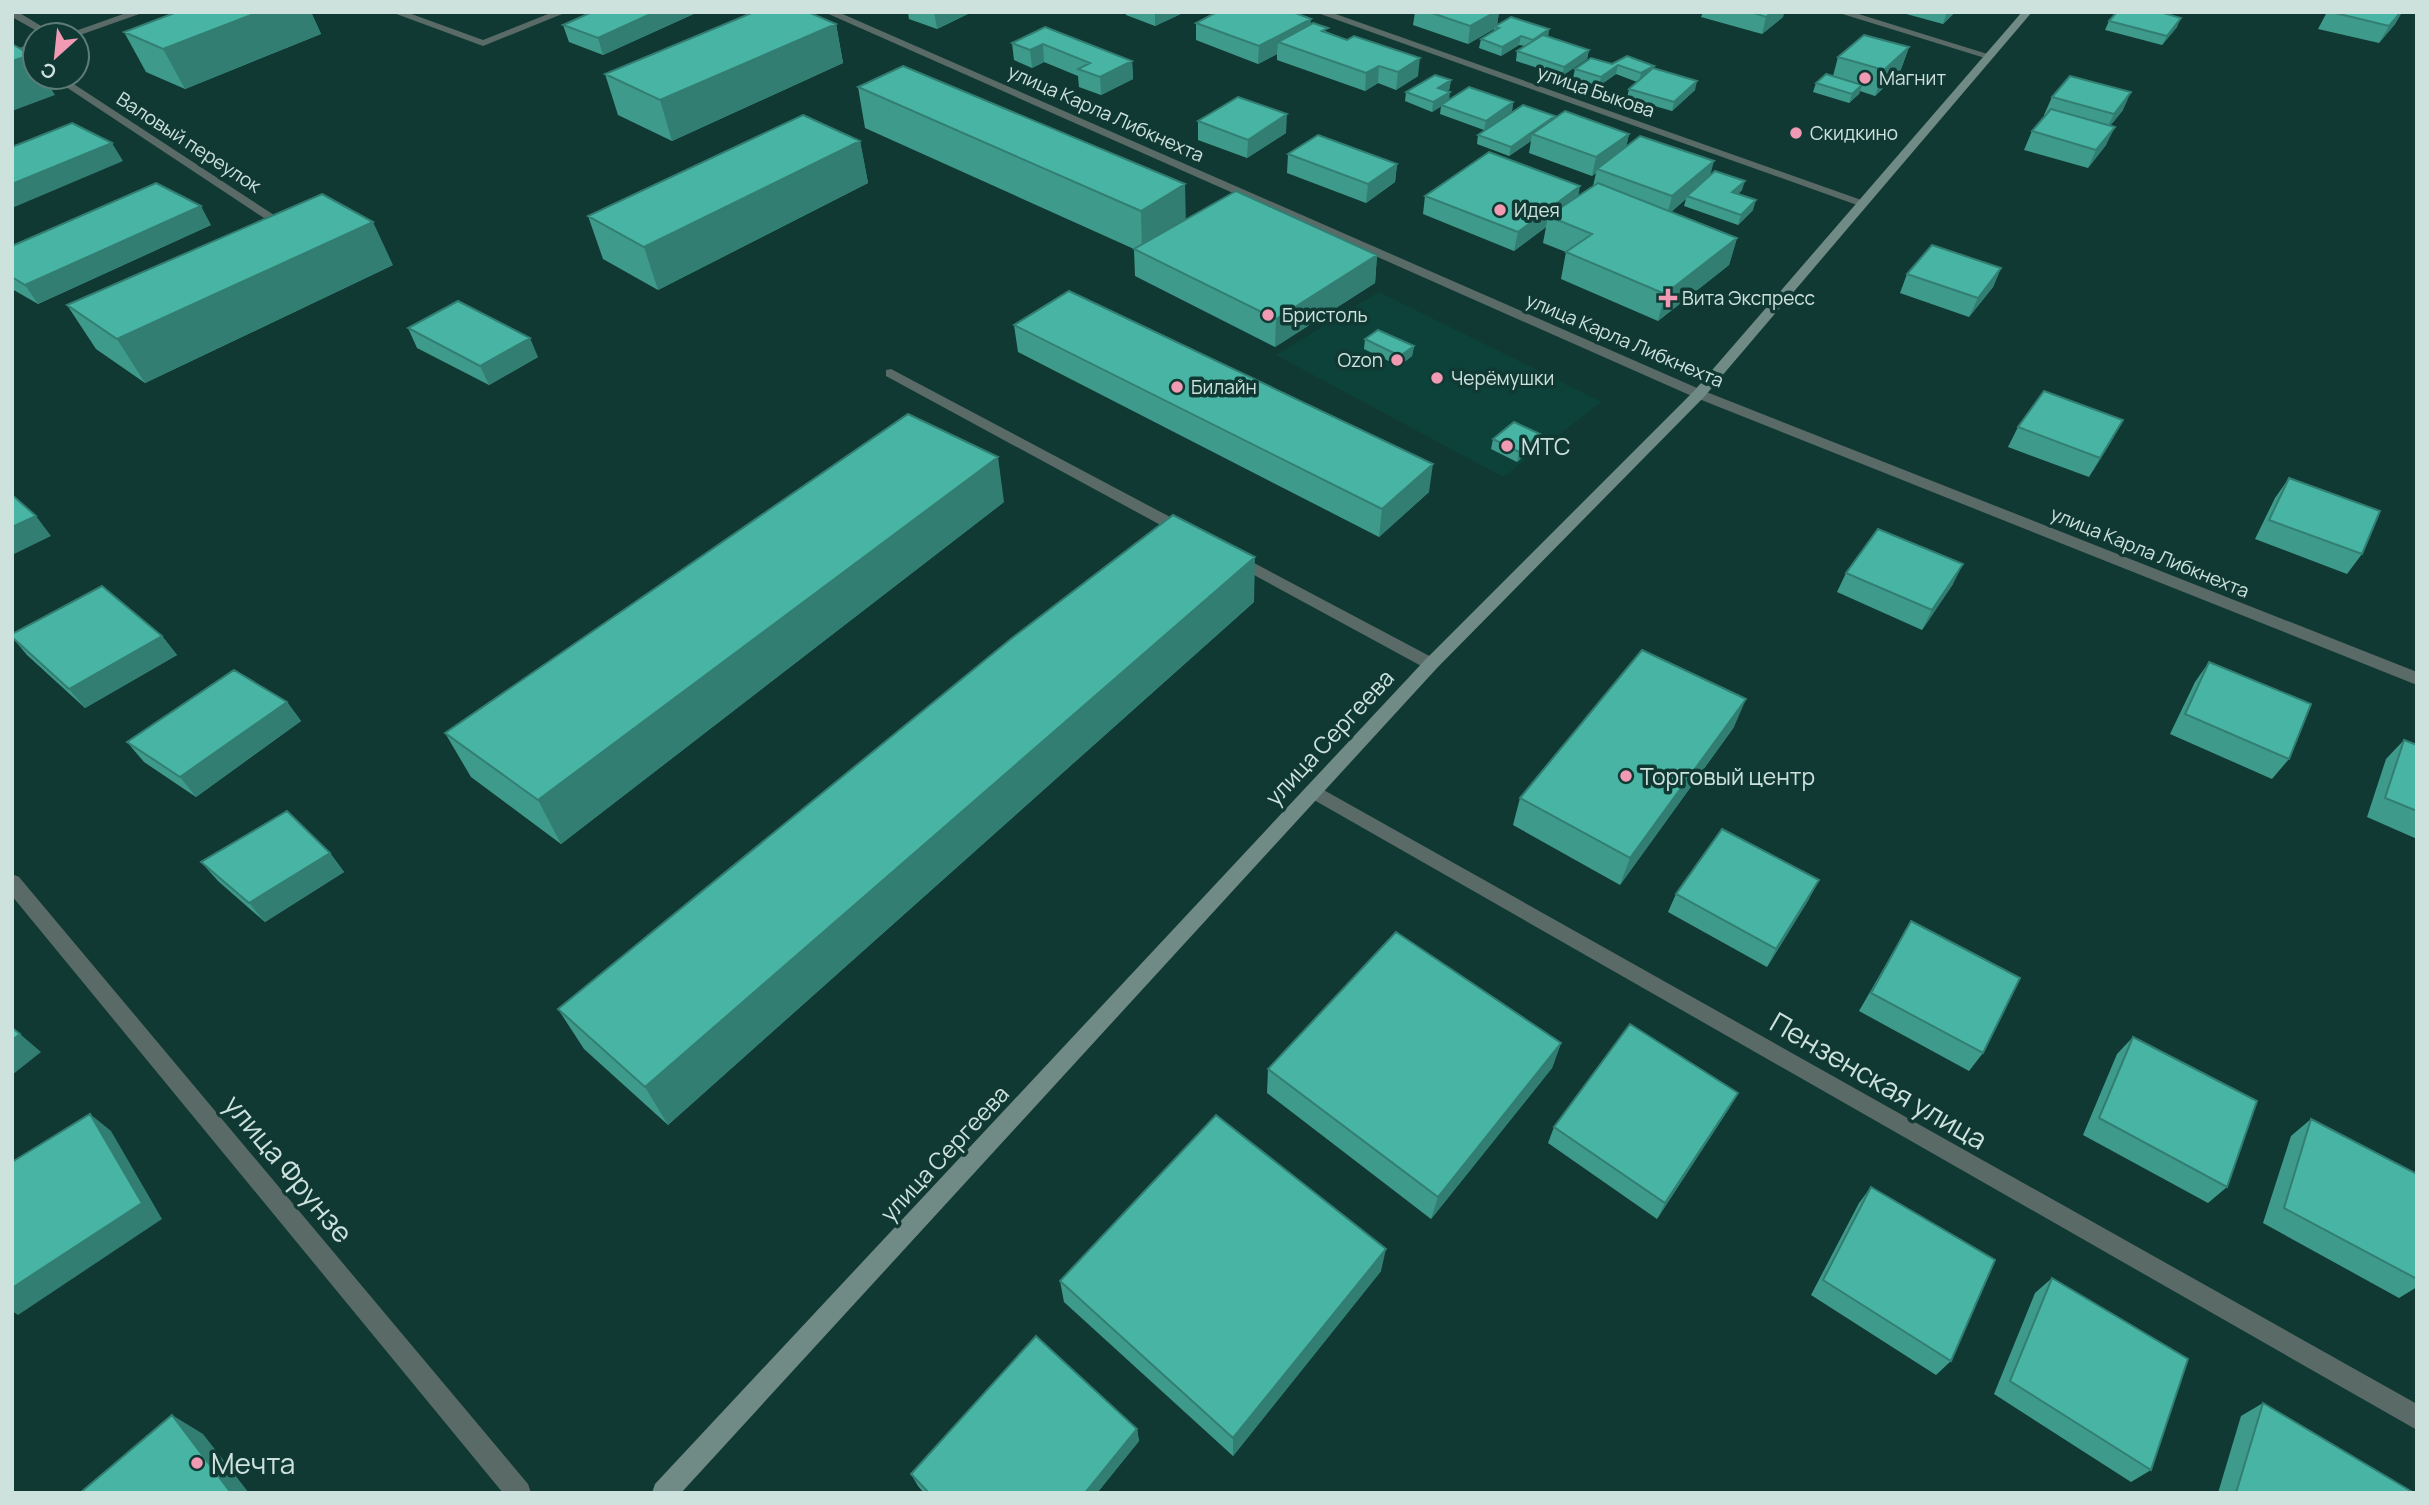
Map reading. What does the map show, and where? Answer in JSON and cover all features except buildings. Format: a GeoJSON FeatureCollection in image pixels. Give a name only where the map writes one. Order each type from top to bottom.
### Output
{"type":"FeatureCollection","features":[{"type":"Feature","properties":{"kind":"main road","name":"улица Сергеева"},"geometry":{"type":"LineString","coordinates":[[664,1493],[1431,664],[1699,394],[1861,202],[2027,12]]}},
{"type":"Feature","properties":{"kind":"street"},"geometry":{"type":"LineString","coordinates":[[91,28],[140,12]]}},
{"type":"Feature","properties":{"kind":"street"},"geometry":{"type":"LineString","coordinates":[[396,12],[483,43],[562,12]]}},
{"type":"Feature","properties":{"kind":"street","name":"улица Карла Либкнехта"},"geometry":{"type":"LineString","coordinates":[[829,12],[1699,394],[2417,679]]}},
{"type":"Feature","properties":{"kind":"street","name":"улица Быкова"},"geometry":{"type":"LineString","coordinates":[[1320,12],[1861,202]]}},
{"type":"Feature","properties":{"kind":"street"},"geometry":{"type":"LineString","coordinates":[[1841,12],[1989,57]]}},
{"type":"Feature","properties":{"kind":"street","name":"Валовый переулок"},"geometry":{"type":"LineString","coordinates":[[78,91],[268,215]]}},
{"type":"Feature","properties":{"kind":"street"},"geometry":{"type":"LineString","coordinates":[[891,373],[1198,538]]}},
{"type":"Feature","properties":{"kind":"street"},"geometry":{"type":"LineString","coordinates":[[1222,552],[1431,664]]}},
{"type":"Feature","properties":{"kind":"street","name":"Пензенская улица"},"geometry":{"type":"LineString","coordinates":[[1313,791],[2417,1418]]}},
{"type":"Feature","properties":{"kind":"street","name":"улица Фрунзе"},"geometry":{"type":"LineString","coordinates":[[12,882],[519,1493]]}},
{"type":"Feature","properties":{"kind":"shaded area","name":"Черёмушки"},"geometry":{"type":"Polygon","coordinates":[[[1379,292],[1602,402],[1503,477],[1276,355],[1379,292]]]}},
{"type":"Feature","properties":{"kind":"place","name":"Магнит"},"geometry":{"type":"Point","coordinates":[1865,78]}},
{"type":"Feature","properties":{"kind":"place","name":"Скидкино"},"geometry":{"type":"Point","coordinates":[1796,133]}},
{"type":"Feature","properties":{"kind":"place","name":"Идея"},"geometry":{"type":"Point","coordinates":[1500,210]}},
{"type":"Feature","properties":{"kind":"place","name":"Вита Экспресс"},"geometry":{"type":"Point","coordinates":[1668,298]}},
{"type":"Feature","properties":{"kind":"place","name":"Бристоль"},"geometry":{"type":"Point","coordinates":[1268,315]}},
{"type":"Feature","properties":{"kind":"place","name":"Ozon"},"geometry":{"type":"Point","coordinates":[1397,360]}},
{"type":"Feature","properties":{"kind":"place","name":"Черёмушки"},"geometry":{"type":"Point","coordinates":[1437,378]}},
{"type":"Feature","properties":{"kind":"place","name":"Билайн"},"geometry":{"type":"Point","coordinates":[1177,387]}},
{"type":"Feature","properties":{"kind":"place","name":"МТС"},"geometry":{"type":"Point","coordinates":[1507,446]}},
{"type":"Feature","properties":{"kind":"place","name":"Торговый центр"},"geometry":{"type":"Point","coordinates":[1626,776]}},
{"type":"Feature","properties":{"kind":"place","name":"Мечта"},"geometry":{"type":"Point","coordinates":[197,1463]}}]}
